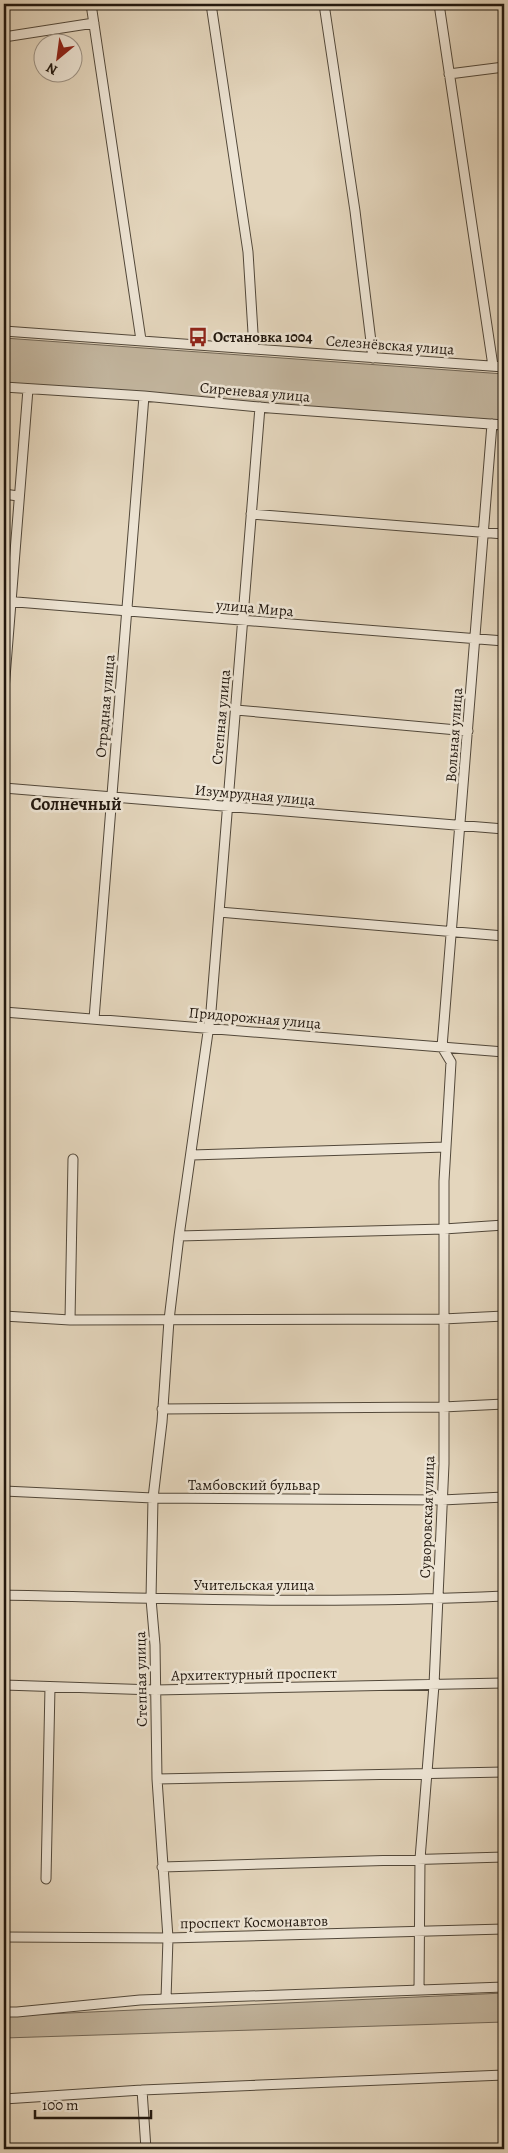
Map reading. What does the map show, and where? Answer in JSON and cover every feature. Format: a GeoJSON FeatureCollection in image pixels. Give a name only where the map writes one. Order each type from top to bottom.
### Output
{"type":"FeatureCollection","features":[{"type":"Feature","properties":{"kind":"street"},"geometry":{"type":"LineString","coordinates":[[91,4],[141,340]]}},
{"type":"Feature","properties":{"kind":"street"},"geometry":{"type":"LineString","coordinates":[[211,4],[248,252],[254,349]]}},
{"type":"Feature","properties":{"kind":"street"},"geometry":{"type":"LineString","coordinates":[[324,4],[355,211],[373,358]]}},
{"type":"Feature","properties":{"kind":"street"},"geometry":{"type":"LineString","coordinates":[[439,4],[493,366]]}},
{"type":"Feature","properties":{"kind":"street"},"geometry":{"type":"LineString","coordinates":[[4,37],[94,23]]}},
{"type":"Feature","properties":{"kind":"street"},"geometry":{"type":"LineString","coordinates":[[449,74],[504,67]]}},
{"type":"Feature","properties":{"kind":"street","name":"Селезнёвская улица"},"geometry":{"type":"LineString","coordinates":[[4,331],[504,367]]}},
{"type":"Feature","properties":{"kind":"street","name":"Сиреневая улица"},"geometry":{"type":"LineString","coordinates":[[4,387],[144,396],[260,407],[504,425]]}},
{"type":"Feature","properties":{"kind":"street"},"geometry":{"type":"LineString","coordinates":[[4,690],[8,602],[28,389]]}},
{"type":"Feature","properties":{"kind":"street","name":"Отрадная улица"},"geometry":{"type":"LineString","coordinates":[[94,1019],[144,396]]}},
{"type":"Feature","properties":{"kind":"street","name":"Степная улица"},"geometry":{"type":"LineString","coordinates":[[166,1999],[168,1938],[157,1779],[155,1645],[151,1599],[153,1498],[169,1320],[179,1236],[209,1028],[260,407]]}},
{"type":"Feature","properties":{"kind":"street","name":"Вольная улица"},"geometry":{"type":"LineString","coordinates":[[442,1047],[492,424]]}},
{"type":"Feature","properties":{"kind":"street"},"geometry":{"type":"LineString","coordinates":[[4,494],[18,496]]}},
{"type":"Feature","properties":{"kind":"street"},"geometry":{"type":"LineString","coordinates":[[251,514],[504,534]]}},
{"type":"Feature","properties":{"kind":"street","name":"улица Мира"},"geometry":{"type":"LineString","coordinates":[[8,602],[504,641]]}},
{"type":"Feature","properties":{"kind":"street"},"geometry":{"type":"LineString","coordinates":[[236,710],[468,731]]}},
{"type":"Feature","properties":{"kind":"street","name":"Изумрудная улица"},"geometry":{"type":"LineString","coordinates":[[4,788],[504,829]]}},
{"type":"Feature","properties":{"kind":"street"},"geometry":{"type":"LineString","coordinates":[[219,912],[504,936]]}},
{"type":"Feature","properties":{"kind":"street","name":"Придорожная улица"},"geometry":{"type":"LineString","coordinates":[[4,1012],[504,1052]]}},
{"type":"Feature","properties":{"kind":"street","name":"Суворовская улица"},"geometry":{"type":"LineString","coordinates":[[419,1990],[420,1859],[434,1685],[442,1500],[444,1229],[451,1062],[442,1047]]}},
{"type":"Feature","properties":{"kind":"street"},"geometry":{"type":"LineString","coordinates":[[192,1155],[446,1147]]}},
{"type":"Feature","properties":{"kind":"street"},"geometry":{"type":"LineString","coordinates":[[70,1320],[73,1159]]}},
{"type":"Feature","properties":{"kind":"street"},"geometry":{"type":"LineString","coordinates":[[179,1236],[444,1229],[504,1225]]}},
{"type":"Feature","properties":{"kind":"street"},"geometry":{"type":"LineString","coordinates":[[4,1316],[70,1320],[443,1319],[504,1316]]}},
{"type":"Feature","properties":{"kind":"street"},"geometry":{"type":"LineString","coordinates":[[162,1409],[443,1407],[504,1404]]}},
{"type":"Feature","properties":{"kind":"street","name":"Тамбовский бульвар"},"geometry":{"type":"LineString","coordinates":[[4,1491],[153,1498],[442,1500],[504,1497]]}},
{"type":"Feature","properties":{"kind":"street","name":"Учительская улица"},"geometry":{"type":"LineString","coordinates":[[4,1595],[151,1599],[438,1600],[504,1596]]}},
{"type":"Feature","properties":{"kind":"street","name":"Архитектурный проспект"},"geometry":{"type":"LineString","coordinates":[[4,1685],[155,1690],[504,1683]]}},
{"type":"Feature","properties":{"kind":"street"},"geometry":{"type":"LineString","coordinates":[[46,1879],[50,1687]]}},
{"type":"Feature","properties":{"kind":"street"},"geometry":{"type":"LineString","coordinates":[[157,1779],[504,1772]]}},
{"type":"Feature","properties":{"kind":"street"},"geometry":{"type":"LineString","coordinates":[[162,1867],[504,1858]]}},
{"type":"Feature","properties":{"kind":"street","name":"проспект Космонавтов"},"geometry":{"type":"LineString","coordinates":[[4,1937],[168,1938],[504,1930]]}},
{"type":"Feature","properties":{"kind":"street"},"geometry":{"type":"LineString","coordinates":[[4,2012],[166,1999],[504,1987]]}},
{"type":"Feature","properties":{"kind":"street"},"geometry":{"type":"LineString","coordinates":[[4,2098],[142,2090],[504,2075]]}},
{"type":"Feature","properties":{"kind":"street"},"geometry":{"type":"LineString","coordinates":[[142,2090],[146,2149]]}},
{"type":"Feature","properties":{"kind":"street"},"geometry":{"type":"LineString","coordinates":[[502,2149],[504,2142]]}},
{"type":"Feature","properties":{"kind":"shaded area"},"geometry":{"type":"Polygon","coordinates":[[[4,338],[504,374],[504,423],[4,383],[4,338]]]}},
{"type":"Feature","properties":{"kind":"shaded area"},"geometry":{"type":"Polygon","coordinates":[[[504,1993],[504,2022],[4,2038],[4,2016],[504,1993]]]}},
{"type":"Feature","properties":{"kind":"place","name":"Остановка 1004"},"geometry":{"type":"Point","coordinates":[198,337]}},
{"type":"Feature","properties":{"kind":"district","name":"Солнечный"},"geometry":{"type":"Point","coordinates":[76,804]}}]}
